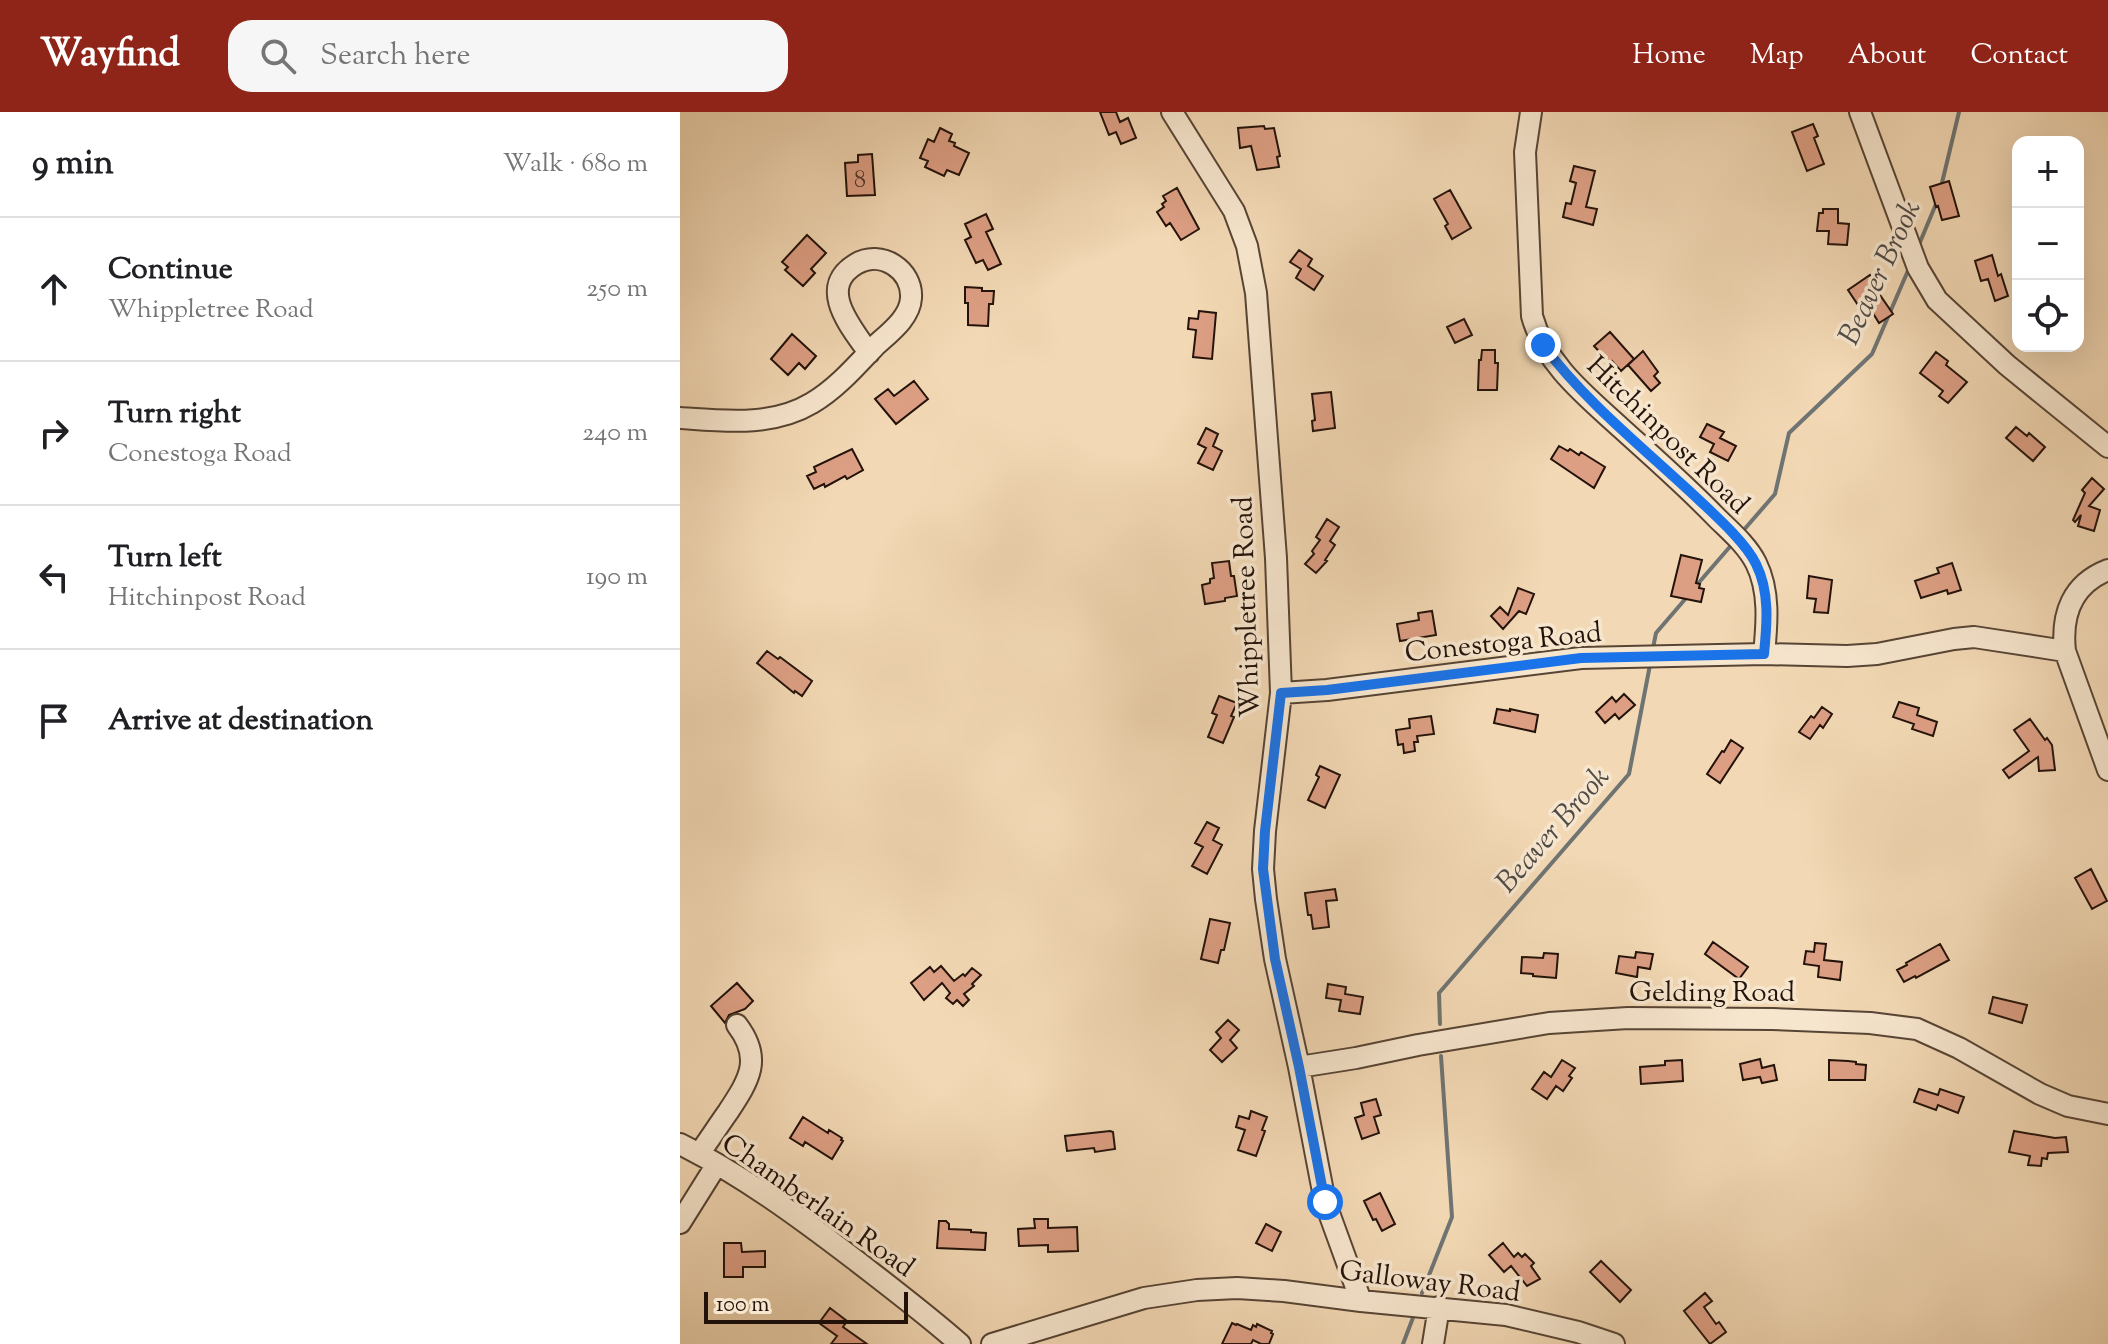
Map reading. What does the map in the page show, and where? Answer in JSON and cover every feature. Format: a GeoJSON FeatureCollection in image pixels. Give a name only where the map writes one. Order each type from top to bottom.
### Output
{"type":"FeatureCollection","features":[{"type":"Feature","properties":{"kind":"street","name":"Whippletree Road"},"geometry":{"type":"LineString","coordinates":[[1172,112],[1234,211],[1247,246],[1256,293],[1276,558],[1281,693],[1263,869],[1275,959],[1325,1202],[1361,1301]]}},
{"type":"Feature","properties":{"kind":"street","name":"Hitchinpost Road"},"geometry":{"type":"LineString","coordinates":[[1531,112],[1525,152],[1531,301],[1536,330],[1560,368],[1586,396],[1708,508],[1750,553],[1757,565],[1766,601],[1764,654]]}},
{"type":"Feature","properties":{"kind":"street"},"geometry":{"type":"LineString","coordinates":[[1860,112],[1918,268],[1937,300],[2007,365],[2108,447]]}},
{"type":"Feature","properties":{"kind":"street"},"geometry":{"type":"LineString","coordinates":[[680,418],[754,420],[784,415],[811,404],[834,387],[869,353],[902,320],[908,310],[910,285],[895,265],[883,260],[858,262],[848,270],[838,292],[843,314],[869,353]]}},
{"type":"Feature","properties":{"kind":"street"},"geometry":{"type":"LineString","coordinates":[[2108,570],[2087,581],[2071,600],[2064,624],[2065,651],[2108,770]]}},
{"type":"Feature","properties":{"kind":"street","name":"Conestoga Road"},"geometry":{"type":"LineString","coordinates":[[1281,693],[1581,658],[1764,654],[1847,656],[1877,654],[1974,637],[2065,651]]}},
{"type":"Feature","properties":{"kind":"street","name":"Gelding Road"},"geometry":{"type":"LineString","coordinates":[[1299,1067],[1549,1023],[1628,1018],[1870,1023],[1907,1027],[1927,1033],[2040,1094],[2068,1106],[2108,1114]]}},
{"type":"Feature","properties":{"kind":"street"},"geometry":{"type":"LineString","coordinates":[[680,1223],[750,1074],[750,1045],[737,1025]]}},
{"type":"Feature","properties":{"kind":"street","name":"Chamberlain Road"},"geometry":{"type":"LineString","coordinates":[[680,1144],[818,1231],[960,1344]]}},
{"type":"Feature","properties":{"kind":"street","name":"Galloway Road"},"geometry":{"type":"LineString","coordinates":[[992,1344],[1144,1298],[1237,1288],[1506,1315],[1614,1344]]}},
{"type":"Feature","properties":{"kind":"street"},"geometry":{"type":"LineString","coordinates":[[1433,1344],[1439,1307]]}},
{"type":"Feature","properties":{"kind":"building"},"geometry":{"type":"Polygon","coordinates":[[[1100,112],[1116,112],[1120,122],[1128,118],[1136,138],[1121,144],[1116,132],[1109,135],[1100,112]]]}},
{"type":"Feature","properties":{"kind":"building"},"geometry":{"type":"Polygon","coordinates":[[[1813,124],[1818,136],[1814,138],[1824,164],[1807,171],[1792,132],[1813,124]]]}},
{"type":"Feature","properties":{"kind":"building"},"geometry":{"type":"Polygon","coordinates":[[[1264,126],[1265,129],[1274,128],[1279,167],[1257,170],[1251,146],[1240,148],[1238,128],[1264,126]]]}},
{"type":"Feature","properties":{"kind":"building"},"geometry":{"type":"Polygon","coordinates":[[[940,128],[952,134],[949,141],[955,143],[954,146],[969,153],[959,175],[947,170],[944,176],[925,167],[928,161],[920,158],[928,139],[934,142],[940,128]]]}},
{"type":"Feature","properties":{"kind":"building"},"geometry":{"type":"Polygon","coordinates":[[[872,154],[875,195],[847,196],[845,163],[858,162],[858,155],[872,154]]]}},
{"type":"Feature","properties":{"kind":"building"},"geometry":{"type":"Polygon","coordinates":[[[1574,166],[1595,171],[1586,207],[1597,209],[1593,225],[1563,217],[1566,203],[1571,204],[1576,183],[1570,181],[1574,166]]]}},
{"type":"Feature","properties":{"kind":"building"},"geometry":{"type":"Polygon","coordinates":[[[1949,181],[1959,216],[1942,220],[1930,187],[1949,181]]]}},
{"type":"Feature","properties":{"kind":"building"},"geometry":{"type":"Polygon","coordinates":[[[1177,188],[1199,229],[1181,240],[1170,223],[1166,226],[1157,212],[1164,207],[1162,204],[1166,201],[1163,196],[1177,188]]]}},
{"type":"Feature","properties":{"kind":"building"},"geometry":{"type":"Polygon","coordinates":[[[1450,190],[1471,228],[1452,239],[1445,226],[1448,224],[1434,199],[1450,190]]]}},
{"type":"Feature","properties":{"kind":"building"},"geometry":{"type":"Polygon","coordinates":[[[1823,209],[1838,209],[1838,223],[1849,224],[1847,245],[1828,244],[1829,231],[1817,231],[1819,213],[1823,213],[1823,209]]]}},
{"type":"Feature","properties":{"kind":"building"},"geometry":{"type":"Polygon","coordinates":[[[986,214],[993,229],[986,232],[1001,264],[988,270],[983,260],[976,263],[965,240],[971,237],[965,224],[986,214]]]}},
{"type":"Feature","properties":{"kind":"building"},"geometry":{"type":"Polygon","coordinates":[[[807,235],[826,253],[811,269],[815,273],[803,286],[785,270],[788,267],[782,262],[807,235]]]}},
{"type":"Feature","properties":{"kind":"building"},"geometry":{"type":"Polygon","coordinates":[[[1299,250],[1312,259],[1308,266],[1323,276],[1314,290],[1296,278],[1301,269],[1290,262],[1299,250]]]}},
{"type":"Feature","properties":{"kind":"building"},"geometry":{"type":"Polygon","coordinates":[[[1992,255],[2008,296],[1995,301],[1988,279],[1981,281],[1975,261],[1992,255]]]}},
{"type":"Feature","properties":{"kind":"building"},"geometry":{"type":"Polygon","coordinates":[[[1870,275],[1893,314],[1879,323],[1865,300],[1858,305],[1848,290],[1870,275]]]}},
{"type":"Feature","properties":{"kind":"building"},"geometry":{"type":"Polygon","coordinates":[[[965,287],[994,291],[993,304],[989,304],[988,326],[968,325],[965,287]]]}},
{"type":"Feature","properties":{"kind":"building"},"geometry":{"type":"Polygon","coordinates":[[[1199,311],[1216,313],[1212,359],[1193,357],[1196,330],[1188,329],[1189,318],[1198,319],[1199,311]]]}},
{"type":"Feature","properties":{"kind":"building"},"geometry":{"type":"Polygon","coordinates":[[[1464,319],[1472,335],[1455,343],[1447,327],[1464,319]]]}},
{"type":"Feature","properties":{"kind":"building"},"geometry":{"type":"Polygon","coordinates":[[[1610,332],[1634,359],[1621,371],[1594,346],[1610,332]]]}},
{"type":"Feature","properties":{"kind":"building"},"geometry":{"type":"Polygon","coordinates":[[[792,334],[816,356],[805,369],[799,363],[788,375],[771,359],[792,334]]]}},
{"type":"Feature","properties":{"kind":"building"},"geometry":{"type":"Polygon","coordinates":[[[1482,350],[1495,350],[1497,390],[1478,390],[1482,350]]]}},
{"type":"Feature","properties":{"kind":"building"},"geometry":{"type":"Polygon","coordinates":[[[1643,351],[1658,372],[1654,376],[1660,383],[1651,391],[1628,365],[1643,351]]]}},
{"type":"Feature","properties":{"kind":"building"},"geometry":{"type":"Polygon","coordinates":[[[1936,352],[1967,382],[1948,403],[1939,396],[1943,391],[1920,373],[1936,352]]]}},
{"type":"Feature","properties":{"kind":"building"},"geometry":{"type":"Polygon","coordinates":[[[914,381],[928,399],[896,424],[875,399],[888,389],[894,396],[914,381]]]}},
{"type":"Feature","properties":{"kind":"building"},"geometry":{"type":"Polygon","coordinates":[[[1331,392],[1335,428],[1313,431],[1312,394],[1331,392]]]}},
{"type":"Feature","properties":{"kind":"building"},"geometry":{"type":"Polygon","coordinates":[[[1707,424],[1724,432],[1720,438],[1736,446],[1728,461],[1710,452],[1714,444],[1700,437],[1707,424]]]}},
{"type":"Feature","properties":{"kind":"building"},"geometry":{"type":"Polygon","coordinates":[[[2016,427],[2027,436],[2029,433],[2045,447],[2033,461],[2006,438],[2016,427]]]}},
{"type":"Feature","properties":{"kind":"building"},"geometry":{"type":"Polygon","coordinates":[[[1206,428],[1218,434],[1213,446],[1222,451],[1213,470],[1198,463],[1206,448],[1198,444],[1206,428]]]}},
{"type":"Feature","properties":{"kind":"building"},"geometry":{"type":"Polygon","coordinates":[[[1559,446],[1579,455],[1581,452],[1605,467],[1594,488],[1551,459],[1559,446]]]}},
{"type":"Feature","properties":{"kind":"building"},"geometry":{"type":"Polygon","coordinates":[[[852,449],[863,470],[847,479],[845,476],[825,487],[824,484],[814,489],[807,476],[816,472],[814,467],[852,449]]]}},
{"type":"Feature","properties":{"kind":"building"},"geometry":{"type":"Polygon","coordinates":[[[2092,478],[2104,489],[2089,506],[2100,510],[2094,531],[2078,526],[2081,515],[2075,522],[2073,520],[2085,493],[2082,490],[2092,478]]]}},
{"type":"Feature","properties":{"kind":"building"},"geometry":{"type":"Polygon","coordinates":[[[1327,519],[1339,527],[1330,541],[1335,545],[1327,561],[1316,573],[1305,564],[1314,554],[1312,551],[1320,540],[1316,537],[1327,519]]]}},
{"type":"Feature","properties":{"kind":"building"},"geometry":{"type":"Polygon","coordinates":[[[1681,555],[1702,560],[1696,583],[1704,589],[1701,602],[1671,596],[1681,555]]]}},
{"type":"Feature","properties":{"kind":"building"},"geometry":{"type":"Polygon","coordinates":[[[1229,561],[1237,596],[1205,604],[1202,585],[1214,578],[1212,563],[1229,561]]]}},
{"type":"Feature","properties":{"kind":"building"},"geometry":{"type":"Polygon","coordinates":[[[1952,563],[1961,590],[1948,594],[1947,590],[1921,598],[1915,581],[1939,573],[1937,568],[1952,563]]]}},
{"type":"Feature","properties":{"kind":"building"},"geometry":{"type":"Polygon","coordinates":[[[1809,576],[1832,580],[1828,613],[1814,612],[1816,599],[1807,598],[1809,576]]]}},
{"type":"Feature","properties":{"kind":"building"},"geometry":{"type":"Polygon","coordinates":[[[1518,588],[1534,594],[1526,614],[1519,611],[1503,629],[1491,616],[1500,607],[1508,615],[1518,588]]]}},
{"type":"Feature","properties":{"kind":"building"},"geometry":{"type":"Polygon","coordinates":[[[1432,611],[1436,635],[1400,641],[1397,624],[1419,620],[1418,613],[1432,611]]]}},
{"type":"Feature","properties":{"kind":"building"},"geometry":{"type":"Polygon","coordinates":[[[767,651],[812,681],[802,696],[757,663],[767,651]]]}},
{"type":"Feature","properties":{"kind":"building"},"geometry":{"type":"Polygon","coordinates":[[[1624,694],[1635,705],[1619,719],[1615,714],[1605,723],[1596,712],[1612,697],[1616,702],[1624,694]]]}},
{"type":"Feature","properties":{"kind":"building"},"geometry":{"type":"Polygon","coordinates":[[[1219,696],[1237,703],[1223,743],[1208,737],[1217,715],[1212,713],[1219,696]]]}},
{"type":"Feature","properties":{"kind":"building"},"geometry":{"type":"Polygon","coordinates":[[[1899,702],[1919,708],[1917,715],[1937,722],[1933,736],[1912,729],[1914,724],[1893,717],[1899,702]]]}},
{"type":"Feature","properties":{"kind":"building"},"geometry":{"type":"Polygon","coordinates":[[[1822,707],[1832,714],[1823,728],[1820,725],[1810,739],[1799,732],[1822,707]]]}},
{"type":"Feature","properties":{"kind":"building"},"geometry":{"type":"Polygon","coordinates":[[[1497,709],[1538,715],[1535,732],[1494,723],[1497,709]]]}},
{"type":"Feature","properties":{"kind":"building"},"geometry":{"type":"Polygon","coordinates":[[[1431,716],[1434,734],[1417,736],[1415,751],[1404,753],[1403,744],[1398,745],[1396,730],[1410,728],[1409,719],[1431,716]]]}},
{"type":"Feature","properties":{"kind":"building"},"geometry":{"type":"Polygon","coordinates":[[[2030,719],[2052,745],[2055,770],[2039,771],[2038,757],[2009,778],[2003,770],[2029,751],[2014,730],[2030,719]]]}},
{"type":"Feature","properties":{"kind":"building"},"geometry":{"type":"Polygon","coordinates":[[[1731,740],[1743,748],[1720,783],[1707,774],[1731,740]]]}},
{"type":"Feature","properties":{"kind":"building"},"geometry":{"type":"Polygon","coordinates":[[[1320,766],[1340,775],[1325,808],[1308,800],[1319,777],[1316,775],[1320,766]]]}},
{"type":"Feature","properties":{"kind":"building"},"geometry":{"type":"Polygon","coordinates":[[[1207,822],[1219,828],[1213,840],[1222,845],[1207,874],[1192,866],[1203,847],[1195,843],[1207,822]]]}},
{"type":"Feature","properties":{"kind":"building"},"geometry":{"type":"Polygon","coordinates":[[[2091,869],[2107,901],[2092,909],[2075,878],[2091,869]]]}},
{"type":"Feature","properties":{"kind":"building"},"geometry":{"type":"Polygon","coordinates":[[[1335,889],[1337,900],[1326,901],[1329,927],[1313,929],[1305,893],[1335,889]]]}},
{"type":"Feature","properties":{"kind":"building"},"geometry":{"type":"Polygon","coordinates":[[[1210,919],[1230,923],[1218,963],[1201,959],[1210,919]]]}},
{"type":"Feature","properties":{"kind":"building"},"geometry":{"type":"Polygon","coordinates":[[[1713,942],[1748,967],[1739,979],[1705,954],[1713,942]]]}},
{"type":"Feature","properties":{"kind":"building"},"geometry":{"type":"Polygon","coordinates":[[[1815,943],[1826,944],[1824,960],[1842,962],[1840,980],[1818,977],[1819,966],[1804,964],[1806,951],[1814,952],[1815,943]]]}},
{"type":"Feature","properties":{"kind":"building"},"geometry":{"type":"Polygon","coordinates":[[[1940,944],[1949,960],[1904,982],[1897,970],[1940,944]]]}},
{"type":"Feature","properties":{"kind":"building"},"geometry":{"type":"Polygon","coordinates":[[[1636,952],[1653,954],[1650,969],[1638,967],[1637,977],[1616,973],[1619,956],[1635,958],[1636,952]]]}},
{"type":"Feature","properties":{"kind":"building"},"geometry":{"type":"Polygon","coordinates":[[[1544,953],[1558,954],[1556,978],[1521,973],[1522,957],[1543,958],[1544,953]]]}},
{"type":"Feature","properties":{"kind":"building"},"geometry":{"type":"Polygon","coordinates":[[[941,966],[954,981],[972,968],[981,975],[964,994],[969,1000],[963,1006],[957,1000],[953,1004],[946,998],[950,993],[942,983],[924,1000],[911,983],[930,967],[934,972],[941,966]]]}},
{"type":"Feature","properties":{"kind":"building"},"geometry":{"type":"Polygon","coordinates":[[[737,983],[753,1001],[745,1009],[729,1015],[725,1023],[711,1006],[737,983]]]}},
{"type":"Feature","properties":{"kind":"building"},"geometry":{"type":"Polygon","coordinates":[[[1328,984],[1346,987],[1345,994],[1363,997],[1360,1014],[1339,1011],[1341,1000],[1326,998],[1328,984]]]}},
{"type":"Feature","properties":{"kind":"building"},"geometry":{"type":"Polygon","coordinates":[[[1993,997],[2027,1005],[2022,1023],[1989,1013],[1993,997]]]}},
{"type":"Feature","properties":{"kind":"building"},"geometry":{"type":"Polygon","coordinates":[[[1228,1020],[1239,1030],[1230,1040],[1237,1048],[1222,1062],[1210,1050],[1221,1038],[1216,1032],[1228,1020]]]}},
{"type":"Feature","properties":{"kind":"building"},"geometry":{"type":"Polygon","coordinates":[[[1760,1059],[1762,1068],[1774,1065],[1777,1080],[1762,1083],[1760,1077],[1743,1080],[1740,1064],[1760,1059]]]}},
{"type":"Feature","properties":{"kind":"building"},"geometry":{"type":"Polygon","coordinates":[[[1562,1060],[1575,1068],[1569,1076],[1572,1078],[1563,1091],[1556,1086],[1547,1099],[1532,1089],[1544,1072],[1551,1077],[1562,1060]]]}},
{"type":"Feature","properties":{"kind":"building"},"geometry":{"type":"Polygon","coordinates":[[[1682,1060],[1683,1081],[1641,1084],[1640,1067],[1682,1060]]]}},
{"type":"Feature","properties":{"kind":"building"},"geometry":{"type":"Polygon","coordinates":[[[1829,1060],[1866,1065],[1865,1080],[1829,1080],[1829,1060]]]}},
{"type":"Feature","properties":{"kind":"building"},"geometry":{"type":"Polygon","coordinates":[[[1919,1089],[1938,1095],[1940,1089],[1964,1097],[1958,1113],[1938,1105],[1936,1110],[1914,1102],[1919,1089]]]}},
{"type":"Feature","properties":{"kind":"building"},"geometry":{"type":"Polygon","coordinates":[[[1376,1099],[1381,1115],[1374,1117],[1379,1133],[1362,1139],[1355,1118],[1364,1115],[1361,1103],[1376,1099]]]}},
{"type":"Feature","properties":{"kind":"building"},"geometry":{"type":"Polygon","coordinates":[[[1251,1111],[1267,1117],[1256,1156],[1238,1150],[1245,1130],[1236,1127],[1239,1116],[1249,1119],[1251,1111]]]}},
{"type":"Feature","properties":{"kind":"building"},"geometry":{"type":"Polygon","coordinates":[[[803,1117],[842,1138],[832,1159],[805,1142],[803,1146],[790,1138],[803,1117]]]}},
{"type":"Feature","properties":{"kind":"building"},"geometry":{"type":"Polygon","coordinates":[[[2014,1131],[2066,1137],[2068,1152],[2048,1153],[2047,1159],[2042,1158],[2041,1166],[2028,1165],[2030,1156],[2009,1152],[2014,1131]]]}},
{"type":"Feature","properties":{"kind":"building"},"geometry":{"type":"Polygon","coordinates":[[[1113,1132],[1115,1149],[1067,1151],[1065,1136],[1113,1132]]]}},
{"type":"Feature","properties":{"kind":"building"},"geometry":{"type":"Polygon","coordinates":[[[1380,1193],[1395,1224],[1382,1231],[1364,1201],[1380,1193]]]}},
{"type":"Feature","properties":{"kind":"building"},"geometry":{"type":"Polygon","coordinates":[[[1034,1219],[1048,1219],[1048,1228],[1077,1227],[1078,1251],[1048,1252],[1048,1245],[1019,1246],[1018,1229],[1035,1228],[1034,1219]]]}},
{"type":"Feature","properties":{"kind":"building"},"geometry":{"type":"Polygon","coordinates":[[[939,1221],[946,1221],[949,1229],[986,1233],[985,1250],[937,1248],[939,1221]]]}},
{"type":"Feature","properties":{"kind":"building"},"geometry":{"type":"Polygon","coordinates":[[[1266,1224],[1281,1232],[1272,1251],[1256,1243],[1266,1224]]]}},
{"type":"Feature","properties":{"kind":"building"},"geometry":{"type":"Polygon","coordinates":[[[724,1243],[741,1243],[742,1252],[765,1251],[765,1267],[743,1267],[743,1277],[724,1277],[724,1243]]]}},
{"type":"Feature","properties":{"kind":"building"},"geometry":{"type":"Polygon","coordinates":[[[1503,1243],[1514,1257],[1518,1253],[1522,1257],[1525,1254],[1534,1263],[1531,1266],[1540,1279],[1527,1286],[1511,1266],[1504,1272],[1489,1255],[1503,1243]]]}},
{"type":"Feature","properties":{"kind":"building"},"geometry":{"type":"Polygon","coordinates":[[[1601,1261],[1631,1290],[1620,1302],[1590,1272],[1601,1261]]]}},
{"type":"Feature","properties":{"kind":"building"},"geometry":{"type":"Polygon","coordinates":[[[1705,1293],[1712,1301],[1704,1307],[1726,1332],[1710,1344],[1684,1311],[1705,1293]]]}},
{"type":"Feature","properties":{"kind":"building"},"geometry":{"type":"Polygon","coordinates":[[[830,1308],[847,1321],[843,1327],[867,1344],[831,1344],[837,1336],[819,1323],[830,1308]]]}},
{"type":"Feature","properties":{"kind":"building"},"geometry":{"type":"Polygon","coordinates":[[[1232,1323],[1251,1330],[1257,1324],[1272,1331],[1269,1344],[1253,1340],[1251,1344],[1222,1344],[1232,1323]]]}},
{"type":"Feature","properties":{"kind":"waterway","name":"Beaver Brook"},"geometry":{"type":"LineString","coordinates":[[1941,187],[1959,112]]}},
{"type":"Feature","properties":{"kind":"waterway","name":"Beaver Brook"},"geometry":{"type":"LineString","coordinates":[[1918,247],[1936,204]]}},
{"type":"Feature","properties":{"kind":"waterway","name":"Beaver Brook"},"geometry":{"type":"LineString","coordinates":[[1742,532],[1775,494],[1789,433],[1872,354],[1910,266]]}},
{"type":"Feature","properties":{"kind":"waterway","name":"Beaver Brook"},"geometry":{"type":"LineString","coordinates":[[1695,587],[1734,542]]}},
{"type":"Feature","properties":{"kind":"waterway","name":"Beaver Brook"},"geometry":{"type":"LineString","coordinates":[[1653,648],[1656,633],[1687,597]]}},
{"type":"Feature","properties":{"kind":"waterway","name":"Beaver Brook"},"geometry":{"type":"LineString","coordinates":[[1440,1024],[1439,993],[1629,774],[1650,665]]}},
{"type":"Feature","properties":{"kind":"waterway","name":"Beaver Brook"},"geometry":{"type":"LineString","coordinates":[[1422,1293],[1452,1217],[1441,1056]]}},
{"type":"Feature","properties":{"kind":"waterway","name":"Beaver Brook"},"geometry":{"type":"LineString","coordinates":[[1403,1344],[1414,1315]]}},
{"type":"Feature","properties":{"kind":"route"},"geometry":{"type":"LineString","coordinates":[[1325,1202],[1275,959],[1263,869],[1281,693],[1581,658],[1764,654],[1766,601],[1763,582],[1750,553],[1708,508],[1586,396],[1543,345]]}}]}
